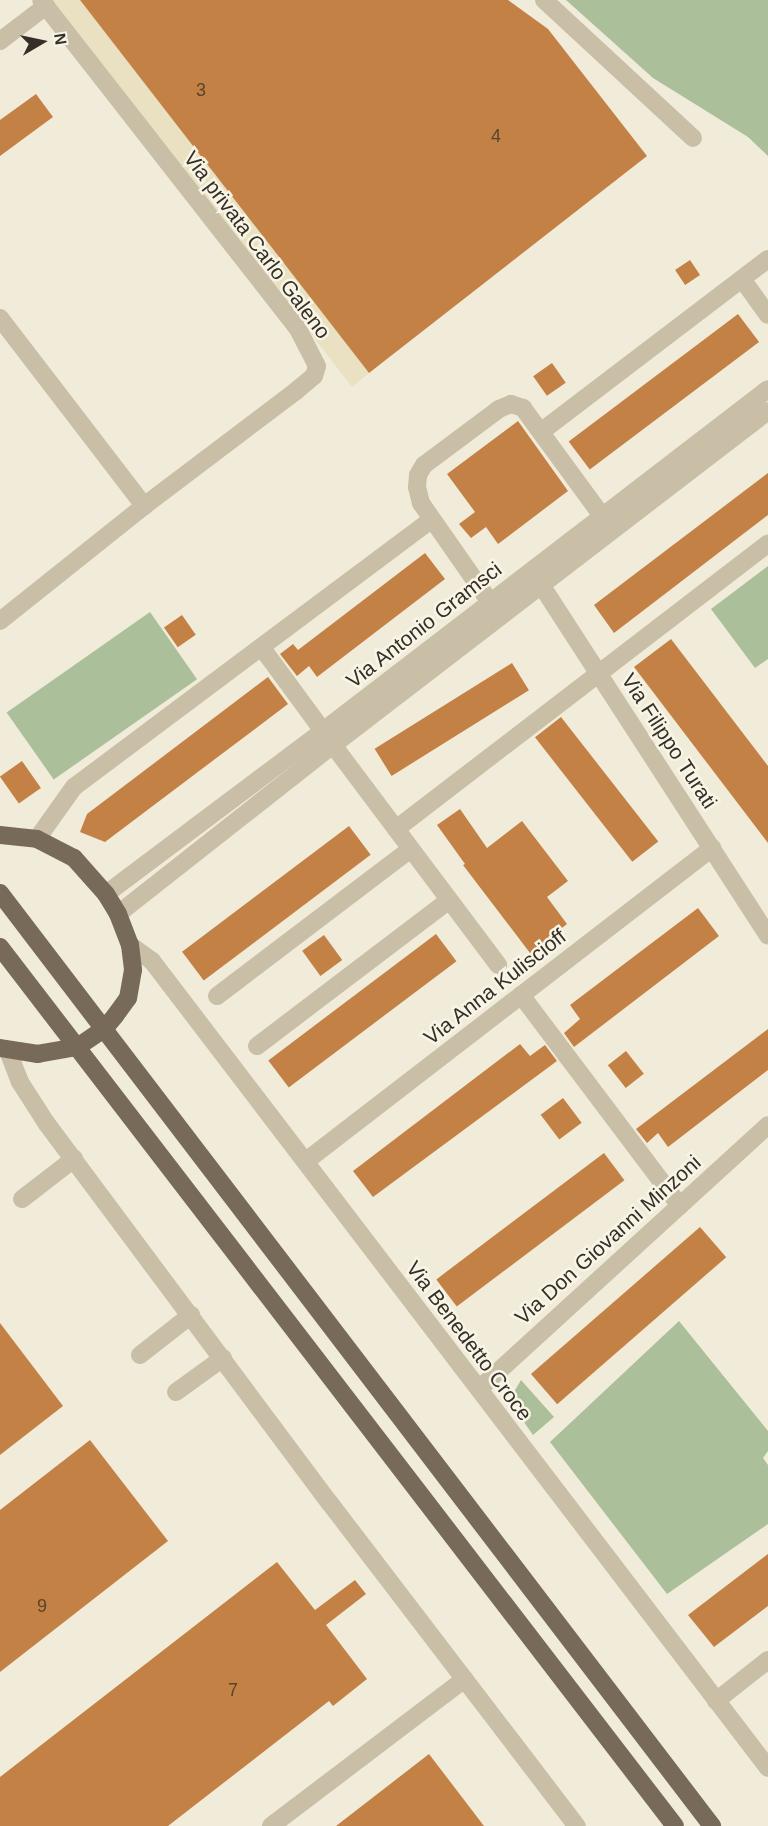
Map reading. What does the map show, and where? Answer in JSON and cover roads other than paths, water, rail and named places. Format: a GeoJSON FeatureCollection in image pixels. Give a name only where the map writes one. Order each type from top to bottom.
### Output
{"type":"FeatureCollection","features":[{"type":"Feature","properties":{"kind":"main road"},"geometry":{"type":"LineString","coordinates":[[0,835],[37,838],[74,858],[106,894],[118,914],[130,945],[134,970],[128,998],[104,1029],[77,1047],[38,1054],[4,1050]]}},
{"type":"Feature","properties":{"kind":"main road"},"geometry":{"type":"LineString","coordinates":[[0,893],[712,1826]]}},
{"type":"Feature","properties":{"kind":"main road"},"geometry":{"type":"LineString","coordinates":[[0,947],[675,1826]]}},
{"type":"Feature","properties":{"kind":"street"},"geometry":{"type":"LineString","coordinates":[[544,0],[693,138]]}},
{"type":"Feature","properties":{"kind":"street"},"geometry":{"type":"LineString","coordinates":[[0,41],[43,3]]}},
{"type":"Feature","properties":{"kind":"street","name":"Via privata Carlo Galeno"},"geometry":{"type":"LineString","coordinates":[[0,621],[144,506],[296,391],[314,376],[317,366],[298,330],[43,3]]}},
{"type":"Feature","properties":{"kind":"street"},"geometry":{"type":"LineString","coordinates":[[542,431],[768,259]]}},
{"type":"Feature","properties":{"kind":"street"},"geometry":{"type":"LineString","coordinates":[[742,279],[768,315]]}},
{"type":"Feature","properties":{"kind":"street"},"geometry":{"type":"LineString","coordinates":[[0,318],[144,506]]}},
{"type":"Feature","properties":{"kind":"street","name":"Via Antonio Gramsci"},"geometry":{"type":"LineString","coordinates":[[118,914],[490,602],[537,578],[602,516],[768,389]]}},
{"type":"Feature","properties":{"kind":"street"},"geometry":{"type":"LineString","coordinates":[[490,602],[421,503],[417,487],[418,475],[423,465],[499,409],[511,405],[523,408],[602,516]]}},
{"type":"Feature","properties":{"kind":"street","name":"Via Antonio Gramsci"},"geometry":{"type":"LineString","coordinates":[[106,894],[328,738],[537,578],[768,411]]}},
{"type":"Feature","properties":{"kind":"street"},"geometry":{"type":"LineString","coordinates":[[37,838],[74,787],[431,520]]}},
{"type":"Feature","properties":{"kind":"street"},"geometry":{"type":"LineString","coordinates":[[396,829],[768,544]]}},
{"type":"Feature","properties":{"kind":"street","name":"Via Filippo Turati"},"geometry":{"type":"LineString","coordinates":[[537,578],[768,936]]}},
{"type":"Feature","properties":{"kind":"street"},"geometry":{"type":"LineString","coordinates":[[0,599],[18,607]]}},
{"type":"Feature","properties":{"kind":"street"},"geometry":{"type":"LineString","coordinates":[[262,648],[498,965]]}},
{"type":"Feature","properties":{"kind":"street","name":"Via Anna Kuliscioff"},"geometry":{"type":"LineString","coordinates":[[306,1161],[712,848]]}},
{"type":"Feature","properties":{"kind":"street"},"geometry":{"type":"LineString","coordinates":[[217,996],[411,849]]}},
{"type":"Feature","properties":{"kind":"street"},"geometry":{"type":"LineString","coordinates":[[257,1046],[449,900]]}},
{"type":"Feature","properties":{"kind":"street","name":"Via Benedetto Croce"},"geometry":{"type":"LineString","coordinates":[[130,945],[152,961],[768,1768]]}},
{"type":"Feature","properties":{"kind":"street"},"geometry":{"type":"LineString","coordinates":[[521,995],[680,1206]]}},
{"type":"Feature","properties":{"kind":"street"},"geometry":{"type":"LineString","coordinates":[[4,1050],[21,1082],[74,1159],[577,1826]]}},
{"type":"Feature","properties":{"kind":"street","name":"Via Don Giovanni Minzoni"},"geometry":{"type":"LineString","coordinates":[[479,1389],[768,1125]]}},
{"type":"Feature","properties":{"kind":"street"},"geometry":{"type":"LineString","coordinates":[[22,1199],[74,1159]]}},
{"type":"Feature","properties":{"kind":"street"},"geometry":{"type":"LineString","coordinates":[[140,1355],[192,1315]]}},
{"type":"Feature","properties":{"kind":"street"},"geometry":{"type":"LineString","coordinates":[[176,1392],[223,1358]]}},
{"type":"Feature","properties":{"kind":"street"},"geometry":{"type":"LineString","coordinates":[[716,1701],[768,1660]]}},
{"type":"Feature","properties":{"kind":"street"},"geometry":{"type":"LineString","coordinates":[[271,1826],[465,1679]]}}]}
